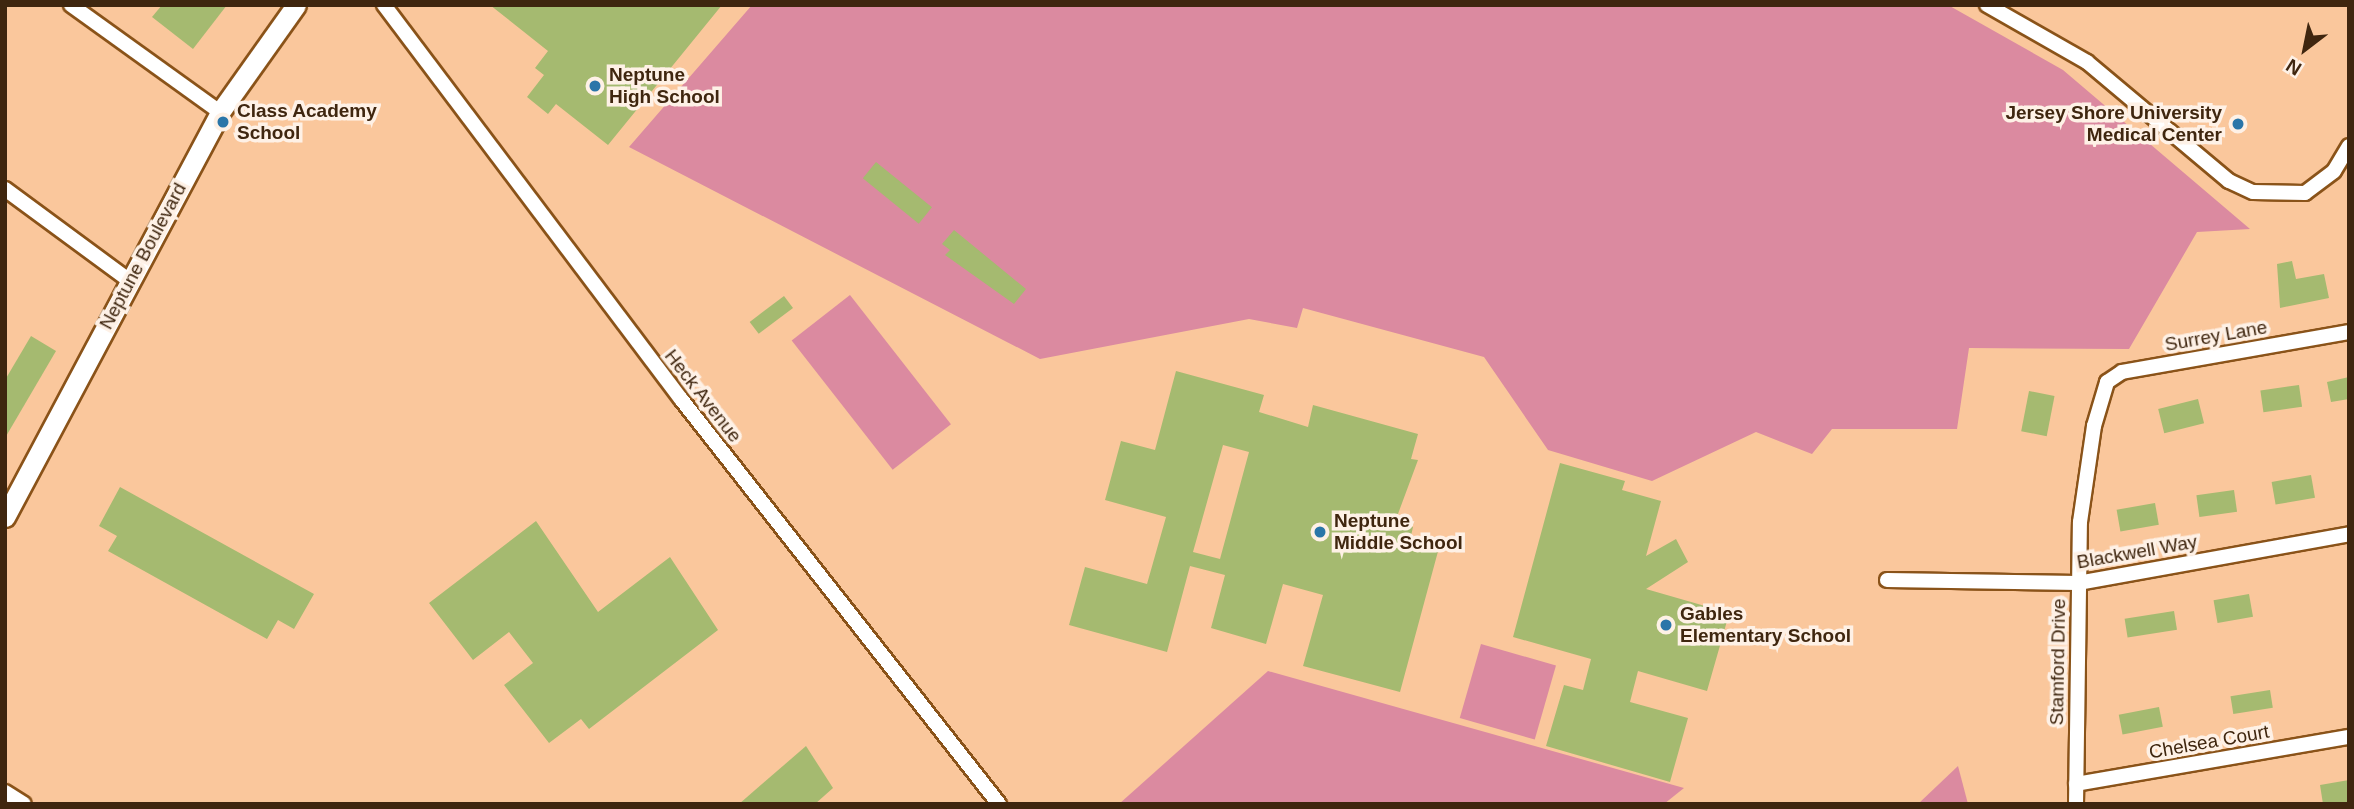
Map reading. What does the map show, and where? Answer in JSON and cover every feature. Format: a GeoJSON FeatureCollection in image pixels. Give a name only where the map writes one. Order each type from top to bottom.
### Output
{"type":"FeatureCollection","features":[{"type":"Feature","properties":{"kind":"street"},"geometry":{"type":"LineString","coordinates":[[71,5],[220,112]]}},
{"type":"Feature","properties":{"kind":"street","name":"Neptune Boulevard"},"geometry":{"type":"LineString","coordinates":[[5,517],[12,489],[130,281],[220,112],[296,5]]}},
{"type":"Feature","properties":{"kind":"street","name":"Heck Avenue"},"geometry":{"type":"LineString","coordinates":[[384,5],[681,399],[999,804]]}},
{"type":"Feature","properties":{"kind":"street"},"geometry":{"type":"LineString","coordinates":[[1987,5],[2087,62],[2229,181],[2253,192],[2305,193],[2334,171],[2349,146]]}},
{"type":"Feature","properties":{"kind":"street"},"geometry":{"type":"LineString","coordinates":[[5,189],[130,281]]}},
{"type":"Feature","properties":{"kind":"street","name":"Surrey Lane"},"geometry":{"type":"LineString","coordinates":[[2103,397],[2107,382],[2122,372],[2349,332]]}},
{"type":"Feature","properties":{"kind":"street","name":"Stamford Drive"},"geometry":{"type":"LineString","coordinates":[[2076,804],[2078,583],[2088,457],[2103,397]]}},
{"type":"Feature","properties":{"kind":"street","name":"Blackwell Way"},"geometry":{"type":"LineString","coordinates":[[1887,580],[2078,583],[2349,534]]}},
{"type":"Feature","properties":{"kind":"street","name":"Chelsea Court"},"geometry":{"type":"LineString","coordinates":[[2076,784],[2349,737]]}},
{"type":"Feature","properties":{"kind":"street"},"geometry":{"type":"LineString","coordinates":[[5,792],[24,804]]}},
{"type":"Feature","properties":{"kind":"shaded area"},"geometry":{"type":"Polygon","coordinates":[[[752,5],[1948,5],[2063,70],[2250,229],[2197,232],[2129,349],[1969,348],[1957,429],[1832,429],[1812,454],[1756,432],[1652,481],[1548,450],[1484,357],[1303,308],[1297,328],[1249,319],[1040,359],[629,147],[752,5]]]}},
{"type":"Feature","properties":{"kind":"shaded area"},"geometry":{"type":"Polygon","coordinates":[[[850,295],[951,424],[893,470],[792,341],[850,295]]]}},
{"type":"Feature","properties":{"kind":"shaded area"},"geometry":{"type":"Polygon","coordinates":[[[1481,644],[1556,665],[1535,740],[1460,718],[1481,644]]]}},
{"type":"Feature","properties":{"kind":"shaded area"},"geometry":{"type":"Polygon","coordinates":[[[1268,671],[1684,788],[1664,804],[1119,804],[1268,671]]]}},
{"type":"Feature","properties":{"kind":"shaded area"},"geometry":{"type":"Polygon","coordinates":[[[1958,766],[1968,804],[1918,804],[1958,766]]]}},
{"type":"Feature","properties":{"kind":"building"},"geometry":{"type":"Polygon","coordinates":[[[162,5],[227,5],[193,49],[152,17],[162,5]]]}},
{"type":"Feature","properties":{"kind":"building","name":"Neptune High School"},"geometry":{"type":"Polygon","coordinates":[[[490,5],[722,5],[608,145],[556,104],[548,114],[527,97],[544,75],[535,68],[548,51],[490,5]]]}},
{"type":"Feature","properties":{"kind":"building"},"geometry":{"type":"Polygon","coordinates":[[[876,162],[932,207],[919,224],[863,178],[876,162]]]}},
{"type":"Feature","properties":{"kind":"building"},"geometry":{"type":"Polygon","coordinates":[[[954,230],[1026,289],[1014,304],[945,255],[950,250],[942,244],[954,230]]]}},
{"type":"Feature","properties":{"kind":"building"},"geometry":{"type":"Polygon","coordinates":[[[2292,261],[2296,279],[2324,274],[2329,298],[2280,308],[2277,264],[2292,261]]]}},
{"type":"Feature","properties":{"kind":"building"},"geometry":{"type":"Polygon","coordinates":[[[784,296],[793,308],[759,334],[750,322],[784,296]]]}},
{"type":"Feature","properties":{"kind":"building"},"geometry":{"type":"Polygon","coordinates":[[[31,336],[56,351],[5,438],[5,380],[31,336]]]}},
{"type":"Feature","properties":{"kind":"building","name":"Neptune Middle School"},"geometry":{"type":"Polygon","coordinates":[[[1176,371],[1264,395],[1259,412],[1308,427],[1313,405],[1418,434],[1411,459],[1418,460],[1395,522],[1413,527],[1411,536],[1440,544],[1400,692],[1303,666],[1323,595],[1283,584],[1266,644],[1211,628],[1225,575],[1190,566],[1167,652],[1069,625],[1085,567],[1147,584],[1166,517],[1105,500],[1121,441],[1155,450],[1176,371]],[[1223,445],[1193,552],[1220,559],[1249,452],[1223,445]]]}},
{"type":"Feature","properties":{"kind":"building"},"geometry":{"type":"Polygon","coordinates":[[[2349,377],[2349,399],[2331,402],[2327,382],[2349,377]]]}},
{"type":"Feature","properties":{"kind":"building"},"geometry":{"type":"Polygon","coordinates":[[[2299,385],[2302,407],[2263,412],[2260,390],[2299,385]]]}},
{"type":"Feature","properties":{"kind":"building"},"geometry":{"type":"Polygon","coordinates":[[[2029,391],[2055,396],[2047,436],[2021,431],[2029,391]]]}},
{"type":"Feature","properties":{"kind":"building"},"geometry":{"type":"Polygon","coordinates":[[[2198,399],[2204,423],[2164,433],[2158,409],[2198,399]]]}},
{"type":"Feature","properties":{"kind":"building","name":"Gables Elementary School"},"geometry":{"type":"Polygon","coordinates":[[[1560,463],[1625,481],[1622,490],[1661,501],[1646,556],[1676,539],[1688,562],[1646,589],[1705,606],[1703,615],[1727,621],[1707,691],[1638,671],[1630,702],[1688,718],[1670,782],[1546,746],[1564,685],[1583,690],[1591,659],[1513,637],[1560,463]]]}},
{"type":"Feature","properties":{"kind":"building"},"geometry":{"type":"Polygon","coordinates":[[[2311,475],[2315,498],[2276,505],[2272,482],[2311,475]]]}},
{"type":"Feature","properties":{"kind":"building"},"geometry":{"type":"Polygon","coordinates":[[[120,487],[314,594],[294,629],[278,620],[267,639],[108,551],[117,536],[99,526],[120,487]]]}},
{"type":"Feature","properties":{"kind":"building"},"geometry":{"type":"Polygon","coordinates":[[[2234,490],[2237,512],[2199,517],[2196,495],[2234,490]]]}},
{"type":"Feature","properties":{"kind":"building"},"geometry":{"type":"Polygon","coordinates":[[[2155,503],[2159,525],[2120,531],[2117,510],[2155,503]]]}},
{"type":"Feature","properties":{"kind":"building"},"geometry":{"type":"Polygon","coordinates":[[[536,521],[598,612],[670,557],[718,630],[589,729],[581,719],[549,743],[504,685],[533,663],[509,632],[473,660],[429,603],[536,521]]]}},
{"type":"Feature","properties":{"kind":"building"},"geometry":{"type":"Polygon","coordinates":[[[2249,594],[2253,617],[2218,623],[2214,600],[2249,594]]]}},
{"type":"Feature","properties":{"kind":"building"},"geometry":{"type":"Polygon","coordinates":[[[2174,611],[2177,630],[2128,638],[2125,619],[2174,611]]]}},
{"type":"Feature","properties":{"kind":"building"},"geometry":{"type":"Polygon","coordinates":[[[2270,690],[2273,708],[2233,714],[2230,696],[2270,690]]]}},
{"type":"Feature","properties":{"kind":"building"},"geometry":{"type":"Polygon","coordinates":[[[2159,707],[2163,727],[2123,734],[2119,715],[2159,707]]]}},
{"type":"Feature","properties":{"kind":"building"},"geometry":{"type":"Polygon","coordinates":[[[806,746],[833,788],[815,804],[739,804],[806,746]]]}},
{"type":"Feature","properties":{"kind":"building"},"geometry":{"type":"Polygon","coordinates":[[[2349,780],[2349,803],[2323,804],[2320,785],[2349,780]]]}},
{"type":"Feature","properties":{"kind":"place","name":"Neptune High School"},"geometry":{"type":"Point","coordinates":[595,86]}},
{"type":"Feature","properties":{"kind":"place","name":"Class Academy School"},"geometry":{"type":"Point","coordinates":[223,122]}},
{"type":"Feature","properties":{"kind":"place","name":"Jersey Shore University Medical Center"},"geometry":{"type":"Point","coordinates":[2238,124]}},
{"type":"Feature","properties":{"kind":"place","name":"Neptune Middle School"},"geometry":{"type":"Point","coordinates":[1320,532]}},
{"type":"Feature","properties":{"kind":"place","name":"Gables Elementary School"},"geometry":{"type":"Point","coordinates":[1666,625]}}]}
